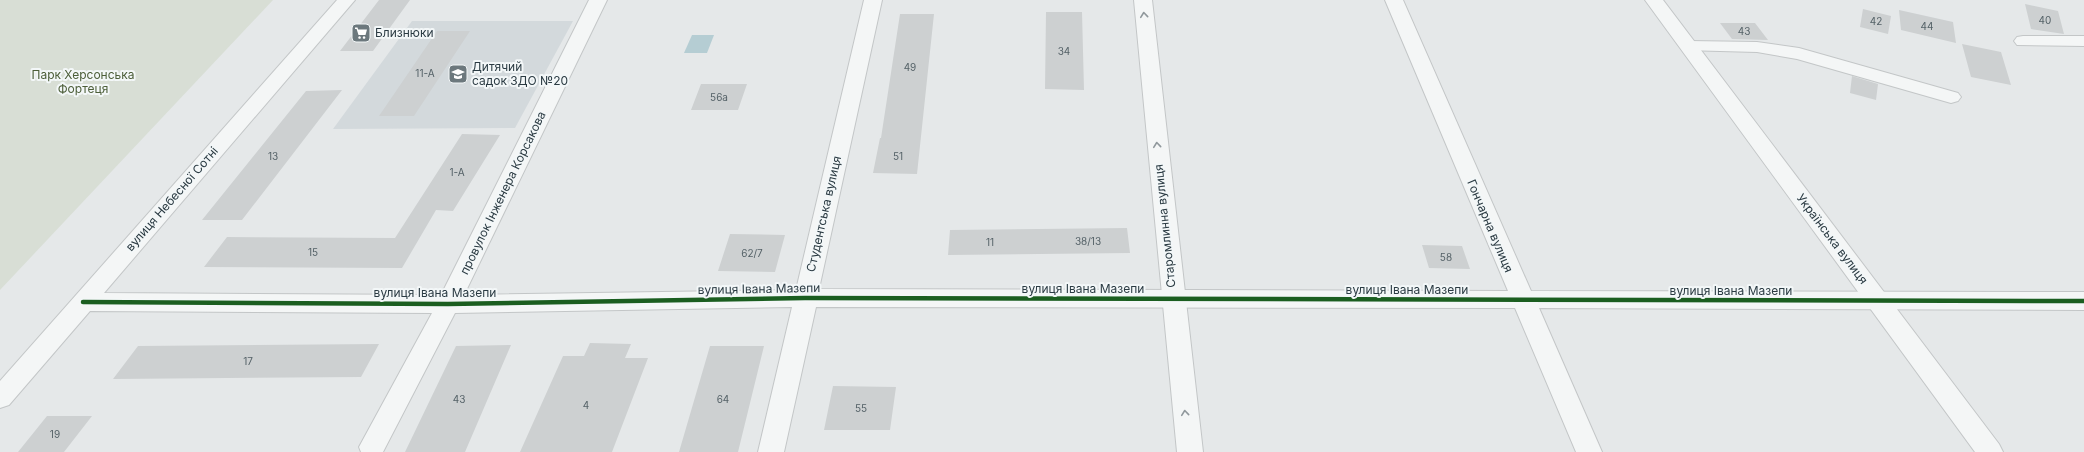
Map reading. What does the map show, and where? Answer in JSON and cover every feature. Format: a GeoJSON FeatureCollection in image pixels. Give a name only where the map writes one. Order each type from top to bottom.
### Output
{"type":"FeatureCollection","features":[{"type":"Feature","properties":{"kind":"street","name":"вулиця Небесної Сотні"},"geometry":{"type":"LineString","coordinates":[[0,398],[346,0]]}},
{"type":"Feature","properties":{"kind":"street","name":"провулок Інженера Корсакова"},"geometry":{"type":"LineString","coordinates":[[372,447],[448,304],[598,0]]}},
{"type":"Feature","properties":{"kind":"street","name":"Студентська вулиця"},"geometry":{"type":"LineString","coordinates":[[771,452],[872,0]]}},
{"type":"Feature","properties":{"kind":"street","name":"Старомлинна вулиця"},"geometry":{"type":"LineString","coordinates":[[1143,0],[1190,452]]}},
{"type":"Feature","properties":{"kind":"street","name":"Гончарна вулиця"},"geometry":{"type":"LineString","coordinates":[[1394,0],[1522,300],[1589,452]]}},
{"type":"Feature","properties":{"kind":"street","name":"Українська вулиця"},"geometry":{"type":"LineString","coordinates":[[1654,0],[1990,452]]}},
{"type":"Feature","properties":{"kind":"street"},"geometry":{"type":"LineString","coordinates":[[2023,42],[2084,41]]}},
{"type":"Feature","properties":{"kind":"street"},"geometry":{"type":"LineString","coordinates":[[1688,46],[1775,49],[1799,54],[1951,97]]}},
{"type":"Feature","properties":{"kind":"street","name":"вулиця Івана Мазепи"},"geometry":{"type":"LineString","coordinates":[[83,302],[448,304],[805,298],[1879,302],[2084,301]]}},
{"type":"Feature","properties":{"kind":"shaded area","name":"Дитячий садок ЗДО №20"},"geometry":{"type":"Polygon","coordinates":[[[412,21],[573,21],[515,128],[333,129],[412,21]]]}},
{"type":"Feature","properties":{"kind":"green space","name":"Парк Херсонська Фортеця"},"geometry":{"type":"Polygon","coordinates":[[[0,0],[273,0],[0,290],[0,0]]]}},
{"type":"Feature","properties":{"kind":"water"},"geometry":{"type":"Polygon","coordinates":[[[692,35],[714,35],[707,53],[684,53],[692,35]]]}},
{"type":"Feature","properties":{"kind":"building"},"geometry":{"type":"Polygon","coordinates":[[[379,0],[410,0],[373,51],[340,51],[379,0]]]}},
{"type":"Feature","properties":{"kind":"building"},"geometry":{"type":"Polygon","coordinates":[[[2025,4],[2058,11],[2064,34],[2031,29],[2025,4]]]}},
{"type":"Feature","properties":{"kind":"building"},"geometry":{"type":"Polygon","coordinates":[[[1863,9],[1891,16],[1888,34],[1860,27],[1863,9]]]}},
{"type":"Feature","properties":{"kind":"building"},"geometry":{"type":"Polygon","coordinates":[[[1899,10],[1953,22],[1956,43],[1901,30],[1899,10]]]}},
{"type":"Feature","properties":{"kind":"building"},"geometry":{"type":"Polygon","coordinates":[[[1046,12],[1082,12],[1084,90],[1045,89],[1046,12]]]}},
{"type":"Feature","properties":{"kind":"building"},"geometry":{"type":"Polygon","coordinates":[[[900,14],[934,14],[917,174],[873,173],[881,138],[900,14]]]}},
{"type":"Feature","properties":{"kind":"building"},"geometry":{"type":"Polygon","coordinates":[[[1720,23],[1755,23],[1768,40],[1732,39],[1720,23]]]}},
{"type":"Feature","properties":{"kind":"building"},"geometry":{"type":"Polygon","coordinates":[[[437,31],[470,31],[414,116],[379,116],[437,31]]]}},
{"type":"Feature","properties":{"kind":"building"},"geometry":{"type":"Polygon","coordinates":[[[1962,44],[2001,52],[2011,85],[1971,77],[1962,44]]]}},
{"type":"Feature","properties":{"kind":"building"},"geometry":{"type":"Polygon","coordinates":[[[1852,76],[1878,84],[1876,100],[1850,93],[1852,76]]]}},
{"type":"Feature","properties":{"kind":"building"},"geometry":{"type":"Polygon","coordinates":[[[701,84],[747,84],[738,110],[691,110],[701,84]]]}},
{"type":"Feature","properties":{"kind":"building"},"geometry":{"type":"Polygon","coordinates":[[[342,90],[242,220],[202,220],[306,91],[342,90]]]}},
{"type":"Feature","properties":{"kind":"building"},"geometry":{"type":"Polygon","coordinates":[[[462,134],[500,135],[453,211],[436,210],[402,268],[204,267],[227,237],[395,238],[462,134]]]}},
{"type":"Feature","properties":{"kind":"building"},"geometry":{"type":"Polygon","coordinates":[[[1127,228],[1130,253],[948,255],[950,230],[1127,228]]]}},
{"type":"Feature","properties":{"kind":"building"},"geometry":{"type":"Polygon","coordinates":[[[730,234],[785,235],[775,272],[718,271],[730,234]]]}},
{"type":"Feature","properties":{"kind":"building"},"geometry":{"type":"Polygon","coordinates":[[[1422,245],[1462,246],[1470,269],[1429,268],[1422,245]]]}},
{"type":"Feature","properties":{"kind":"building"},"geometry":{"type":"Polygon","coordinates":[[[590,343],[631,344],[625,358],[648,358],[612,452],[520,452],[563,356],[584,356],[590,343]]]}},
{"type":"Feature","properties":{"kind":"building"},"geometry":{"type":"Polygon","coordinates":[[[379,344],[361,377],[113,379],[138,346],[379,344]]]}},
{"type":"Feature","properties":{"kind":"building"},"geometry":{"type":"Polygon","coordinates":[[[511,345],[465,452],[405,452],[456,346],[511,345]]]}},
{"type":"Feature","properties":{"kind":"building"},"geometry":{"type":"Polygon","coordinates":[[[710,346],[764,346],[738,452],[679,452],[710,346]]]}},
{"type":"Feature","properties":{"kind":"building"},"geometry":{"type":"Polygon","coordinates":[[[833,386],[896,387],[890,430],[824,430],[833,386]]]}},
{"type":"Feature","properties":{"kind":"building"},"geometry":{"type":"Polygon","coordinates":[[[47,416],[92,416],[64,452],[18,452],[47,416]]]}},
{"type":"Feature","properties":{"kind":"cycle path"},"geometry":{"type":"LineString","coordinates":[[83,302],[448,304],[805,298],[2084,301]]}},
{"type":"Feature","properties":{"kind":"place","name":"Близнюки"},"geometry":{"type":"Point","coordinates":[361,33]}},
{"type":"Feature","properties":{"kind":"place","name":"Дитячий садок ЗДО №20"},"geometry":{"type":"Point","coordinates":[458,74]}}]}
